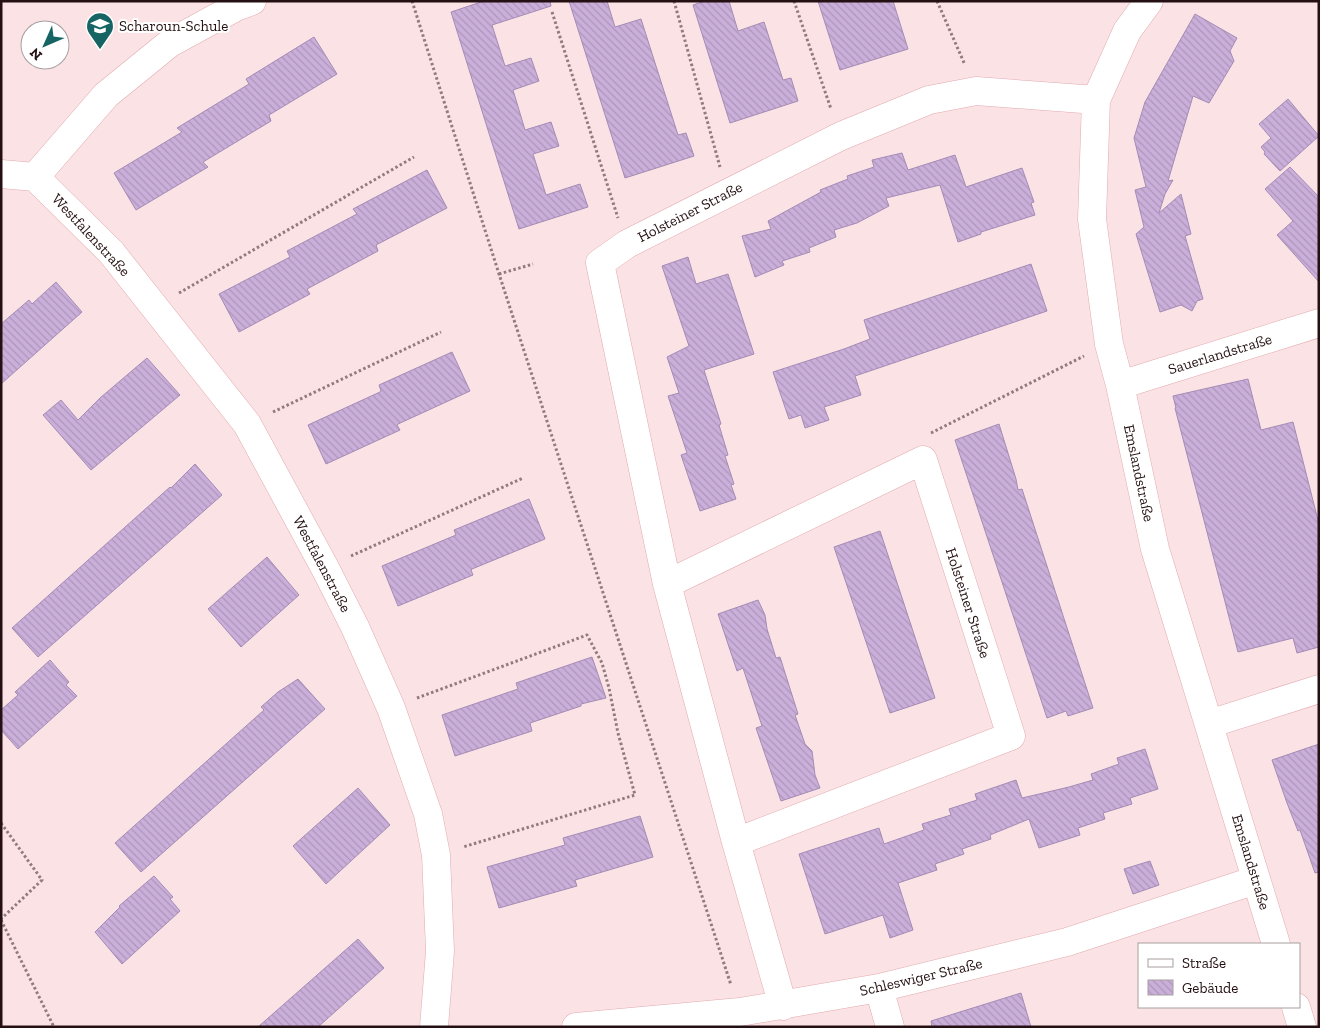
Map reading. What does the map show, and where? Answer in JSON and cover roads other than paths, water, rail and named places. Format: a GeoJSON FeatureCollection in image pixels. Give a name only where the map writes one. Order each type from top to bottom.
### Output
{"type":"FeatureCollection","features":[{"type":"Feature","properties":{"kind":"street"},"geometry":{"type":"LineString","coordinates":[[1,174],[35,177],[106,94],[170,43],[236,7],[252,1]]}},
{"type":"Feature","properties":{"kind":"street","name":"Emslandstraße"},"geometry":{"type":"LineString","coordinates":[[1148,1],[1127,31],[1096,100],[1092,219],[1109,344],[1120,385],[1155,549],[1276,943]]}},
{"type":"Feature","properties":{"kind":"street","name":"Holsteiner Straße"},"geometry":{"type":"LineString","coordinates":[[783,1006],[736,842],[667,584],[600,263],[627,244],[733,189],[841,136],[929,100],[976,91],[1096,100]]}},
{"type":"Feature","properties":{"kind":"street","name":"Westfalenstraße"},"geometry":{"type":"LineString","coordinates":[[35,177],[111,252],[247,424],[325,568],[355,628],[391,708],[428,814],[436,855],[440,950],[434,1027]]}},
{"type":"Feature","properties":{"kind":"street","name":"Sauerlandstraße"},"geometry":{"type":"LineString","coordinates":[[1120,385],[1319,323]]}},
{"type":"Feature","properties":{"kind":"street","name":"Holsteiner Straße"},"geometry":{"type":"LineString","coordinates":[[667,584],[923,460],[1011,736],[736,842]]}},
{"type":"Feature","properties":{"kind":"street"},"geometry":{"type":"LineString","coordinates":[[1209,724],[1319,689]]}},
{"type":"Feature","properties":{"kind":"street","name":"Schleswiger Straße"},"geometry":{"type":"LineString","coordinates":[[576,1027],[740,1012],[879,988],[1067,942],[1256,880]]}},
{"type":"Feature","properties":{"kind":"street"},"geometry":{"type":"LineString","coordinates":[[879,988],[890,1027]]}},
{"type":"Feature","properties":{"kind":"street"},"geometry":{"type":"LineString","coordinates":[[1296,1008],[1302,1027]]}},
{"type":"Feature","properties":{"kind":"place","name":"Scharoun-Schule"},"geometry":{"type":"Point","coordinates":[100,50]}}]}
